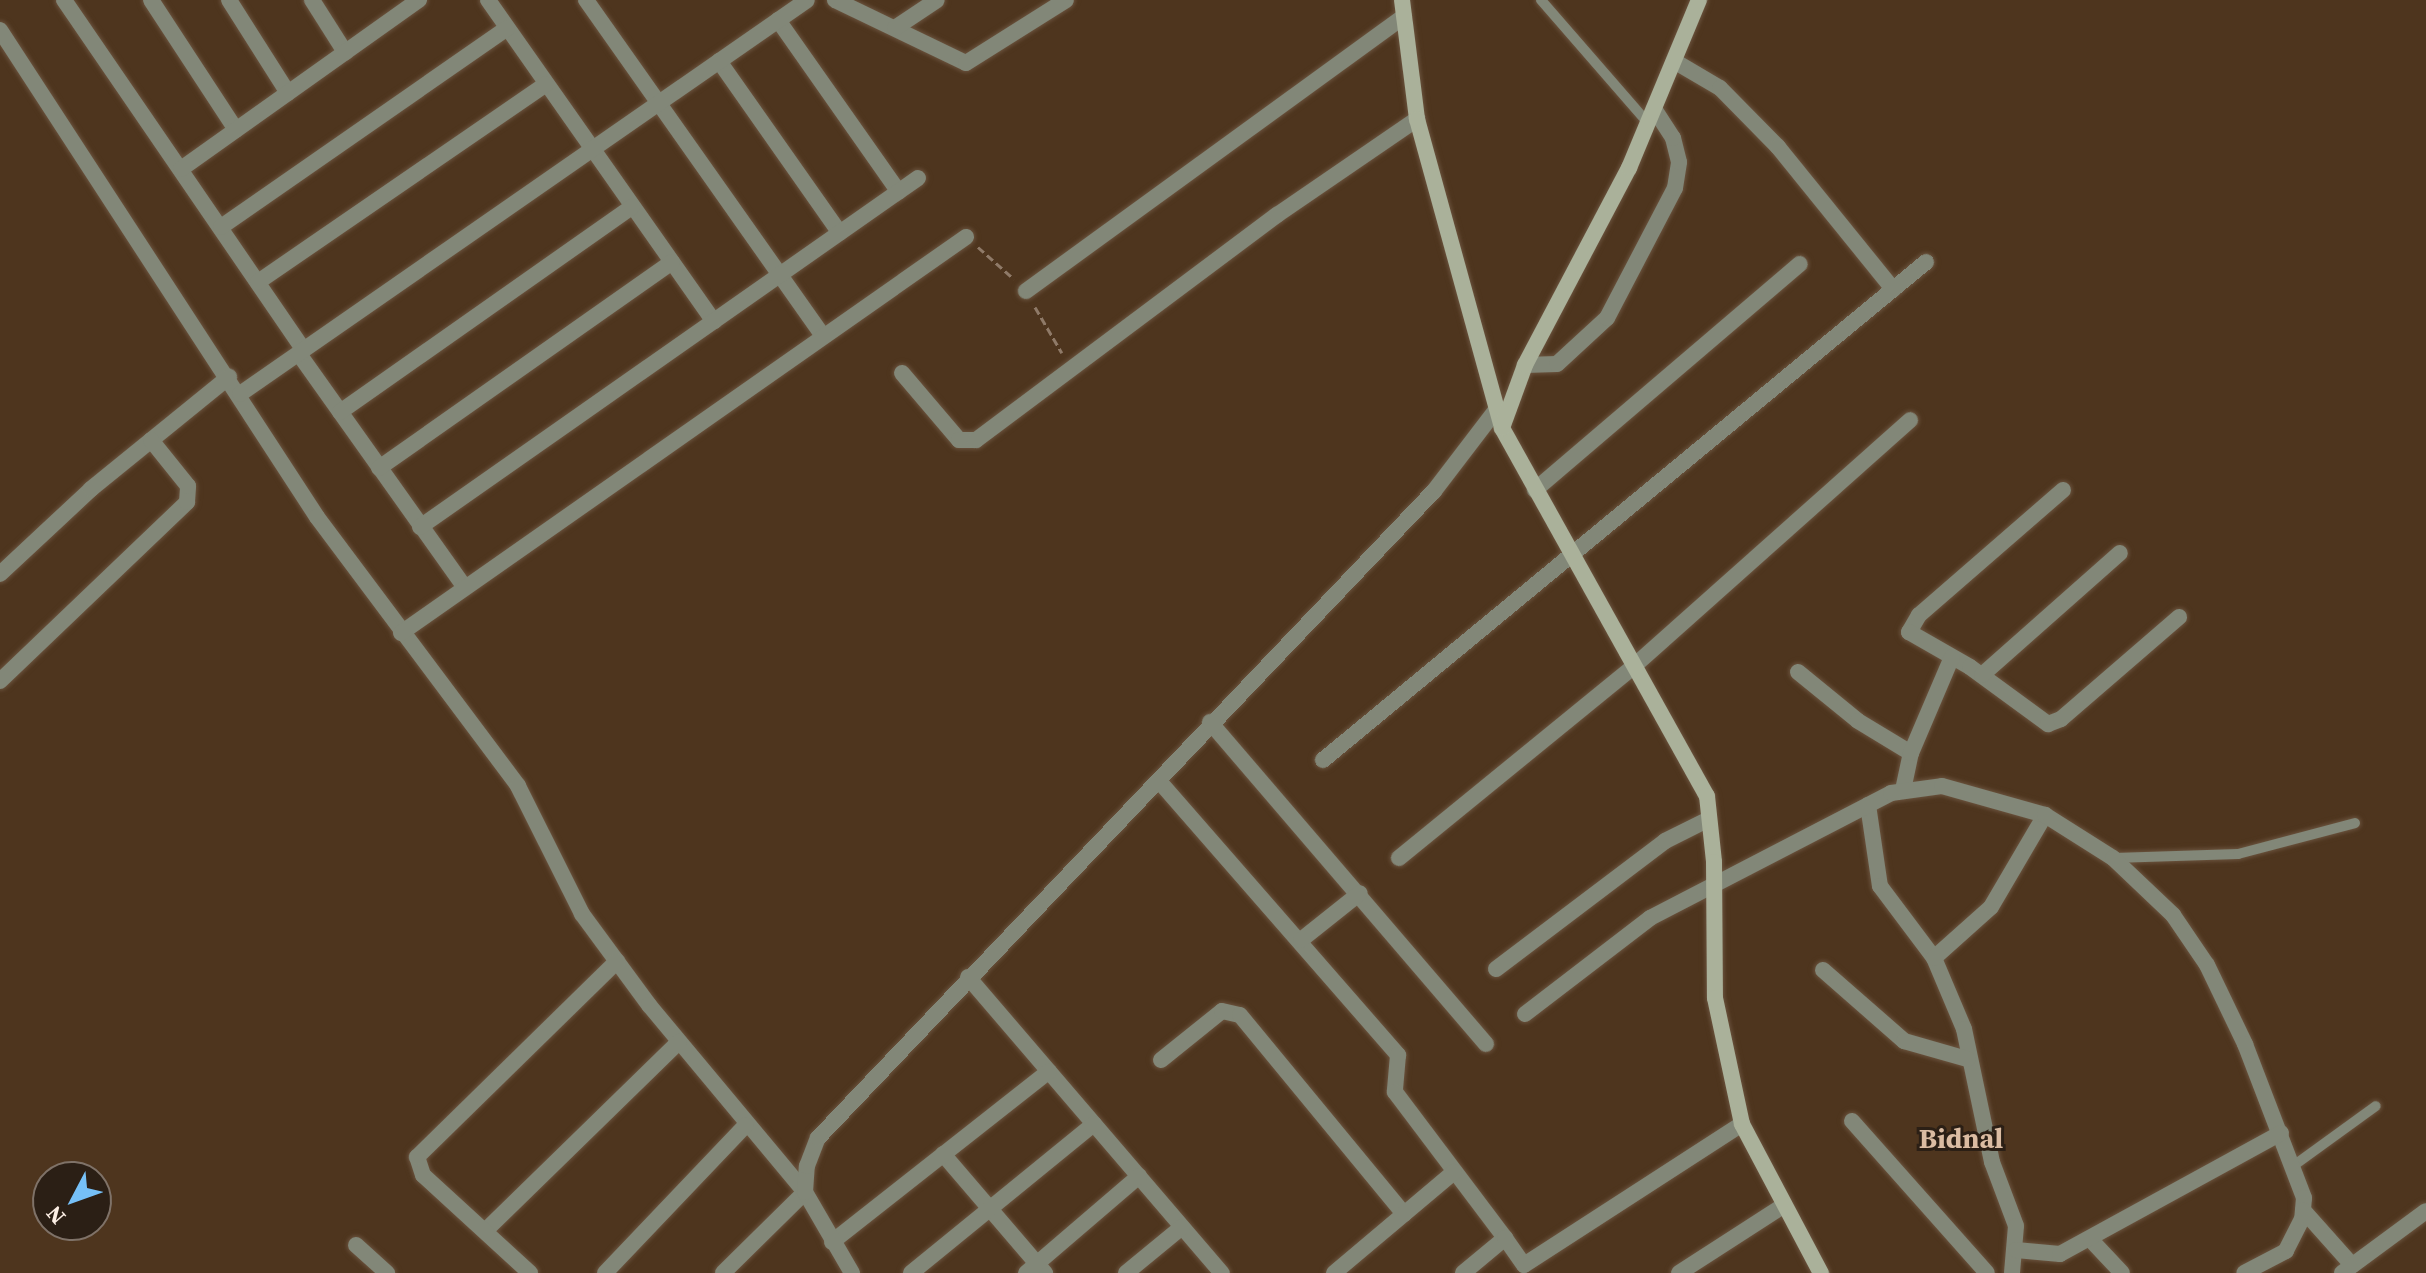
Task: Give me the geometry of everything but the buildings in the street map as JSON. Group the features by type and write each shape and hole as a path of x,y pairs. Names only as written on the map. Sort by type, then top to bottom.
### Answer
{"main road":[{"path":"1502,428 1525,365 1651,116 1699,0"},
{"path":"1403,8 1417,119 1502,428 1707,796 1714,885 1715,998 1742,1124 1821,1273"}],"street":[{"path":"64,0 258,282 340,412 464,586"},
{"path":"151,0 236,130"},
{"path":"229,0 288,93"},
{"path":"312,0 345,52"},
{"path":"181,169 345,52 401,5 419,0"},
{"path":"488,0 714,321"},
{"path":"586,0 823,336"},
{"path":"240,394 807,0"},
{"path":"835,0 966,63 1066,0"},
{"path":"895,28 937,0"},
{"path":"1026,291 1403,8"},
{"path":"778,20 899,192"},
{"path":"221,227 507,28"},
{"path":"0,30 229,377 317,517 518,786 562,883 679,1042 805,1192 852,1273"},
{"path":"719,61 840,233"},
{"path":"1674,61 1720,88 1778,147 1893,289"},
{"path":"258,282 546,84"},
{"path":"1525,365 1557,364 1607,318 1675,188 1676,150 1651,116"},
{"path":"902,373 959,440 976,440 1264,223 1417,119"},
{"path":"420,527 918,178"},
{"path":"340,412 632,207"},
{"path":"401,633 966,237"},
{"path":"379,468 672,262"},
{"path":"1323,760 1572,558 1926,262"},
{"path":"1535,490 1800,264"},
{"path":"0,574 151,440 229,377"},
{"path":"723,1273 805,1192 807,1166 818,1138 968,977 1159,781 1210,722 1434,491 1496,410"},
{"path":"1399,858 1633,667 1910,420"},
{"path":"0,681 187,502 188,486 151,440"},
{"path":"2063,490 1913,621 1913,635 1982,675 2040,720 2054,723 2179,617"},
{"path":"1982,675 2120,553"},
{"path":"1903,790 1911,753 1952,657"},
{"path":"1798,672 1858,721 1911,753"},
{"path":"1210,722 1360,893 1486,1044"},
{"path":"1159,781 1301,940 1398,1055 1395,1092 1528,1269 1742,1124"},
{"path":"1525,1014 1638,926 1868,805 1903,790 1942,786 2045,815 2113,858 2173,915 2207,965 2281,1133 2293,1166 2303,1210 2347,1269 2426,1211"},
{"path":"1868,805 1880,886 1934,958 1954,997 1992,1162 2016,1226 2012,1273"},
{"path":"1934,958 1991,907 2045,815"},
{"path":"1496,969 1665,841 1709,819"},
{"path":"1301,940 1360,893"},
{"path":"530,1273 423,1175 417,1157 617,961"},
{"path":"1823,970 1904,1041 1967,1059"},
{"path":"968,977 1222,1273"},
{"path":"1161,1060 1222,1011 1240,1015 1404,1214"},
{"path":"485,1231 679,1042"},
{"path":"832,1242 1049,1071"},
{"path":"1852,1121 1987,1273"},
{"path":"911,1273 1094,1124"},
{"path":"605,1273 746,1125"},
{"path":"2016,1250 2051,1257 2091,1240 2281,1133"},
{"path":"943,1154 1036,1270 1139,1176"},
{"path":"1334,1273 1454,1172"},
{"path":"1679,1273 1783,1206"},
{"path":"2244,1273 2286,1251 2303,1210"},
{"path":"1126,1273 1182,1227"},
{"path":"1463,1273 1505,1238"},
{"path":"2091,1240 2122,1273"},
{"path":"356,1245 387,1273"}],"lane":[{"path":"1541,0 1651,116"},
{"path":"2113,858 2238,854 2355,823"},
{"path":"2293,1166 2376,1106"}],"district":[{"name":"Bidnal","path":"1961,1138"}]}
